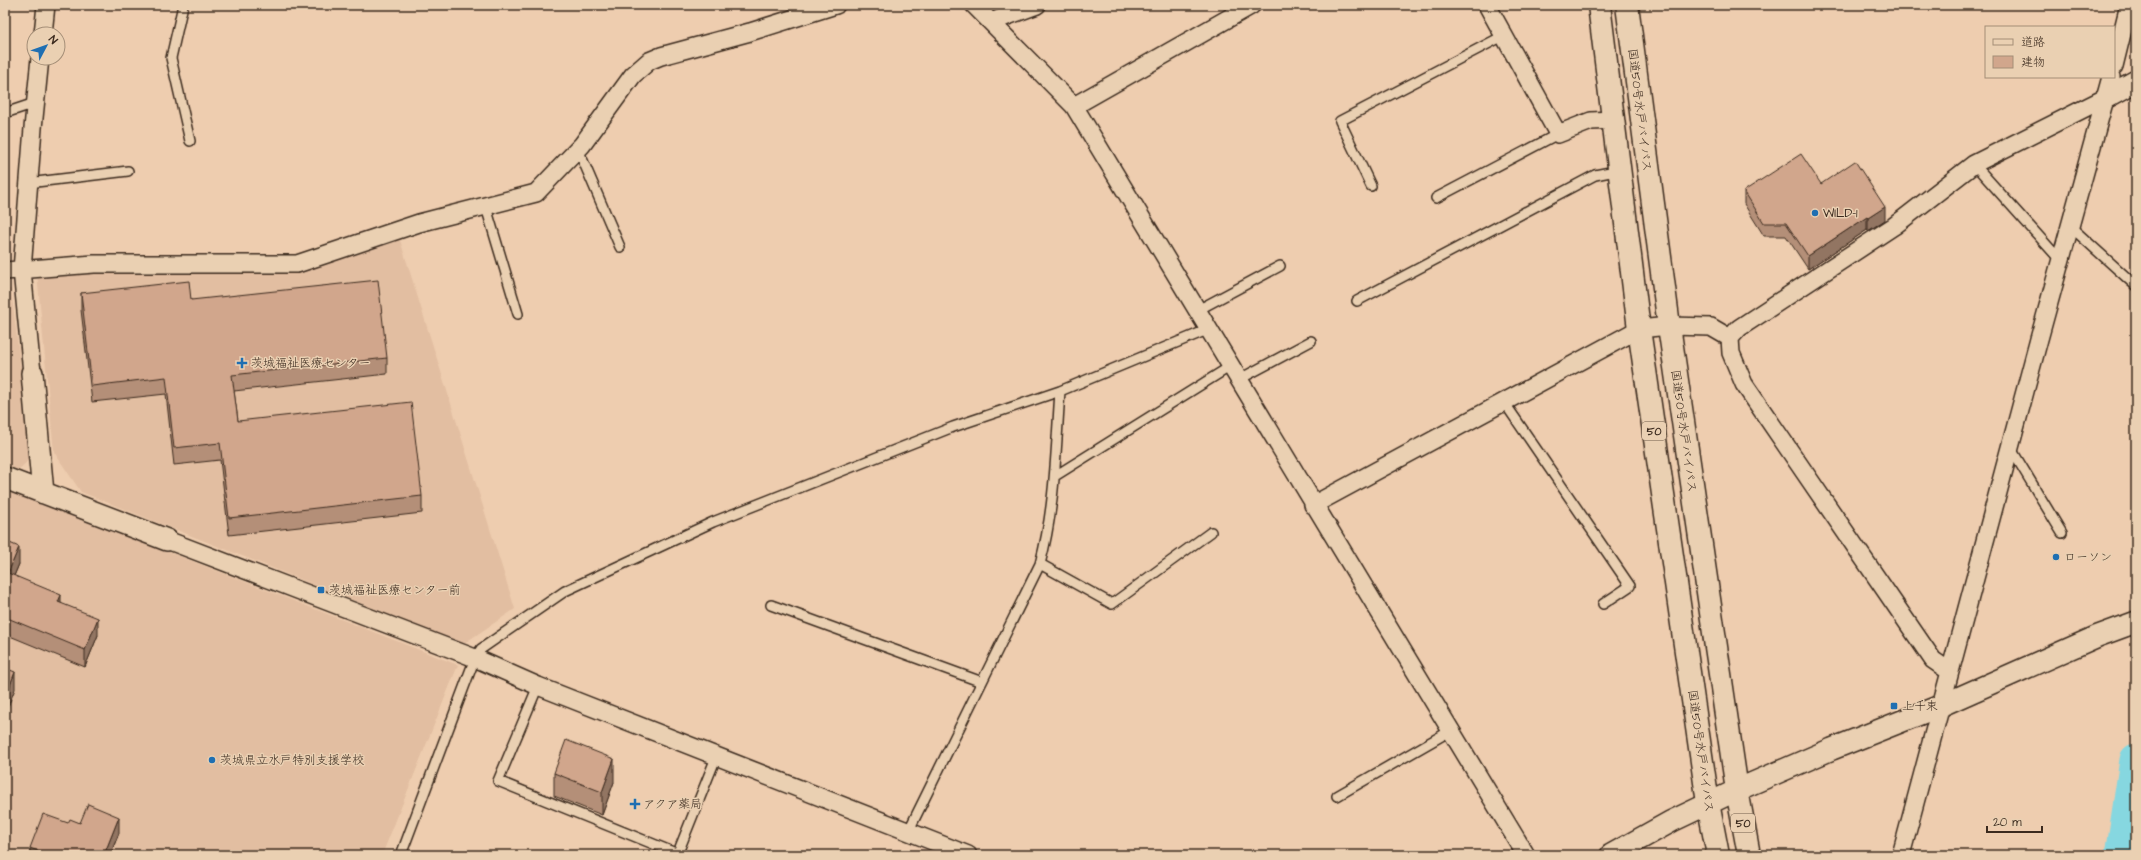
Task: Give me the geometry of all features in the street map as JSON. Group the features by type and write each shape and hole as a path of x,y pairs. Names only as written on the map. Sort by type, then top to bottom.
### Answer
{"highway":[{"name":"国道50号水戸バイパス","path":"1599,5 1639,329 1708,803 1718,855"},
{"name":"国道50号水戸バイパス","path":"1628,6 1669,326 1737,790 1749,855"}],"street":[{"path":"44,26 46,5"},
{"path":"5,271 94,264 297,264 419,223 536,193 578,149 633,75 649,61 661,56 750,32 836,5"},
{"path":"974,5 1074,106 1196,312 1526,855"},
{"path":"991,22 1037,5"},
{"path":"1074,106 1252,5"},
{"path":"1487,5 1558,134 1591,121 1614,120"},
{"path":"2115,62 2129,5"},
{"path":"39,66 28,183 22,270 43,493"},
{"path":"1901,855 1949,671 2112,78"},
{"path":"1949,671 1933,660 1744,384 1731,353 1730,338 1739,328 1894,226 1974,164 2136,81"},
{"path":"1313,505 1639,329 1669,326 1711,327 1730,338"},
{"path":"5,478 475,658 538,686 909,830 959,853"},
{"path":"1611,855 1708,803 1737,790 1832,749 1940,706 2098,636 2136,622"}],"lane":[{"path":"183,5 171,58 190,141"},
{"path":"1371,186 1340,121 1503,36"},
{"path":"5,114 35,103"},
{"path":"1436,198 1558,134"},
{"path":"578,149 620,247"},
{"path":"1974,164 2061,262"},
{"path":"1357,301 1595,175 1620,170"},
{"path":"28,183 128,171"},
{"path":"486,207 518,314"},
{"path":"2071,227 2136,286"},
{"path":"1196,312 1280,266"},
{"path":"401,855 475,658 481,649 552,599 608,570 713,522 953,427 1060,391 1207,330"},
{"path":"1055,476 1234,373 1311,341"},
{"path":"909,830 1040,564 1047,537 1055,476 1060,391"},
{"path":"1504,402 1630,586 1603,604"},
{"path":"2010,447 2062,532"},
{"path":"1040,564 1112,604 1211,532"},
{"path":"770,605 982,682"},
{"path":"538,686 498,781 678,855 717,755"},
{"path":"1337,796 1450,731"}],"shaded area":[{"name":"茨城福祉医療センター","path":"399,237 515,609 463,644 81,492 54,452 37,274 122,271 302,271"},
{"path":"5,289 11,289 32,457 13,475 5,471"},
{"name":"茨城県立水戸特別支援学校","path":"5,488 458,665 382,855 5,855"}],"building":[{"name":"WILD-1","path":"1801,154 1821,184 1855,161 1885,207 1868,218 1867,217 1808,256 1786,223 1764,223 1744,191"},
{"path":"378,280 387,358 232,375 238,421 411,402 422,496 229,518 220,443 174,448 166,377 92,386 81,293 189,281 191,300"},
{"path":"5,541 19,547 8,573 61,595 58,602 98,618 85,650 5,617"},
{"path":"5,668 15,672 5,698"},
{"path":"566,740 614,759 602,792 554,773"},
{"path":"88,804 119,817 104,855 48,855 30,848 43,814 68,823 70,819 80,823"}],"waterway":[{"path":"2122,855 2136,760"}],"place":[{"name":"WILD-1","path":"1815,213"},
{"name":"茨城福祉医療センター","path":"242,363"},
{"name":"ローソン","path":"2056,557"},
{"name":"茨城福祉医療センター前","path":"321,590"},
{"name":"上千束","path":"1894,706"},
{"name":"茨城県立水戸特別支援学校","path":"212,760"},
{"name":"アクア薬局","path":"635,804"}]}
